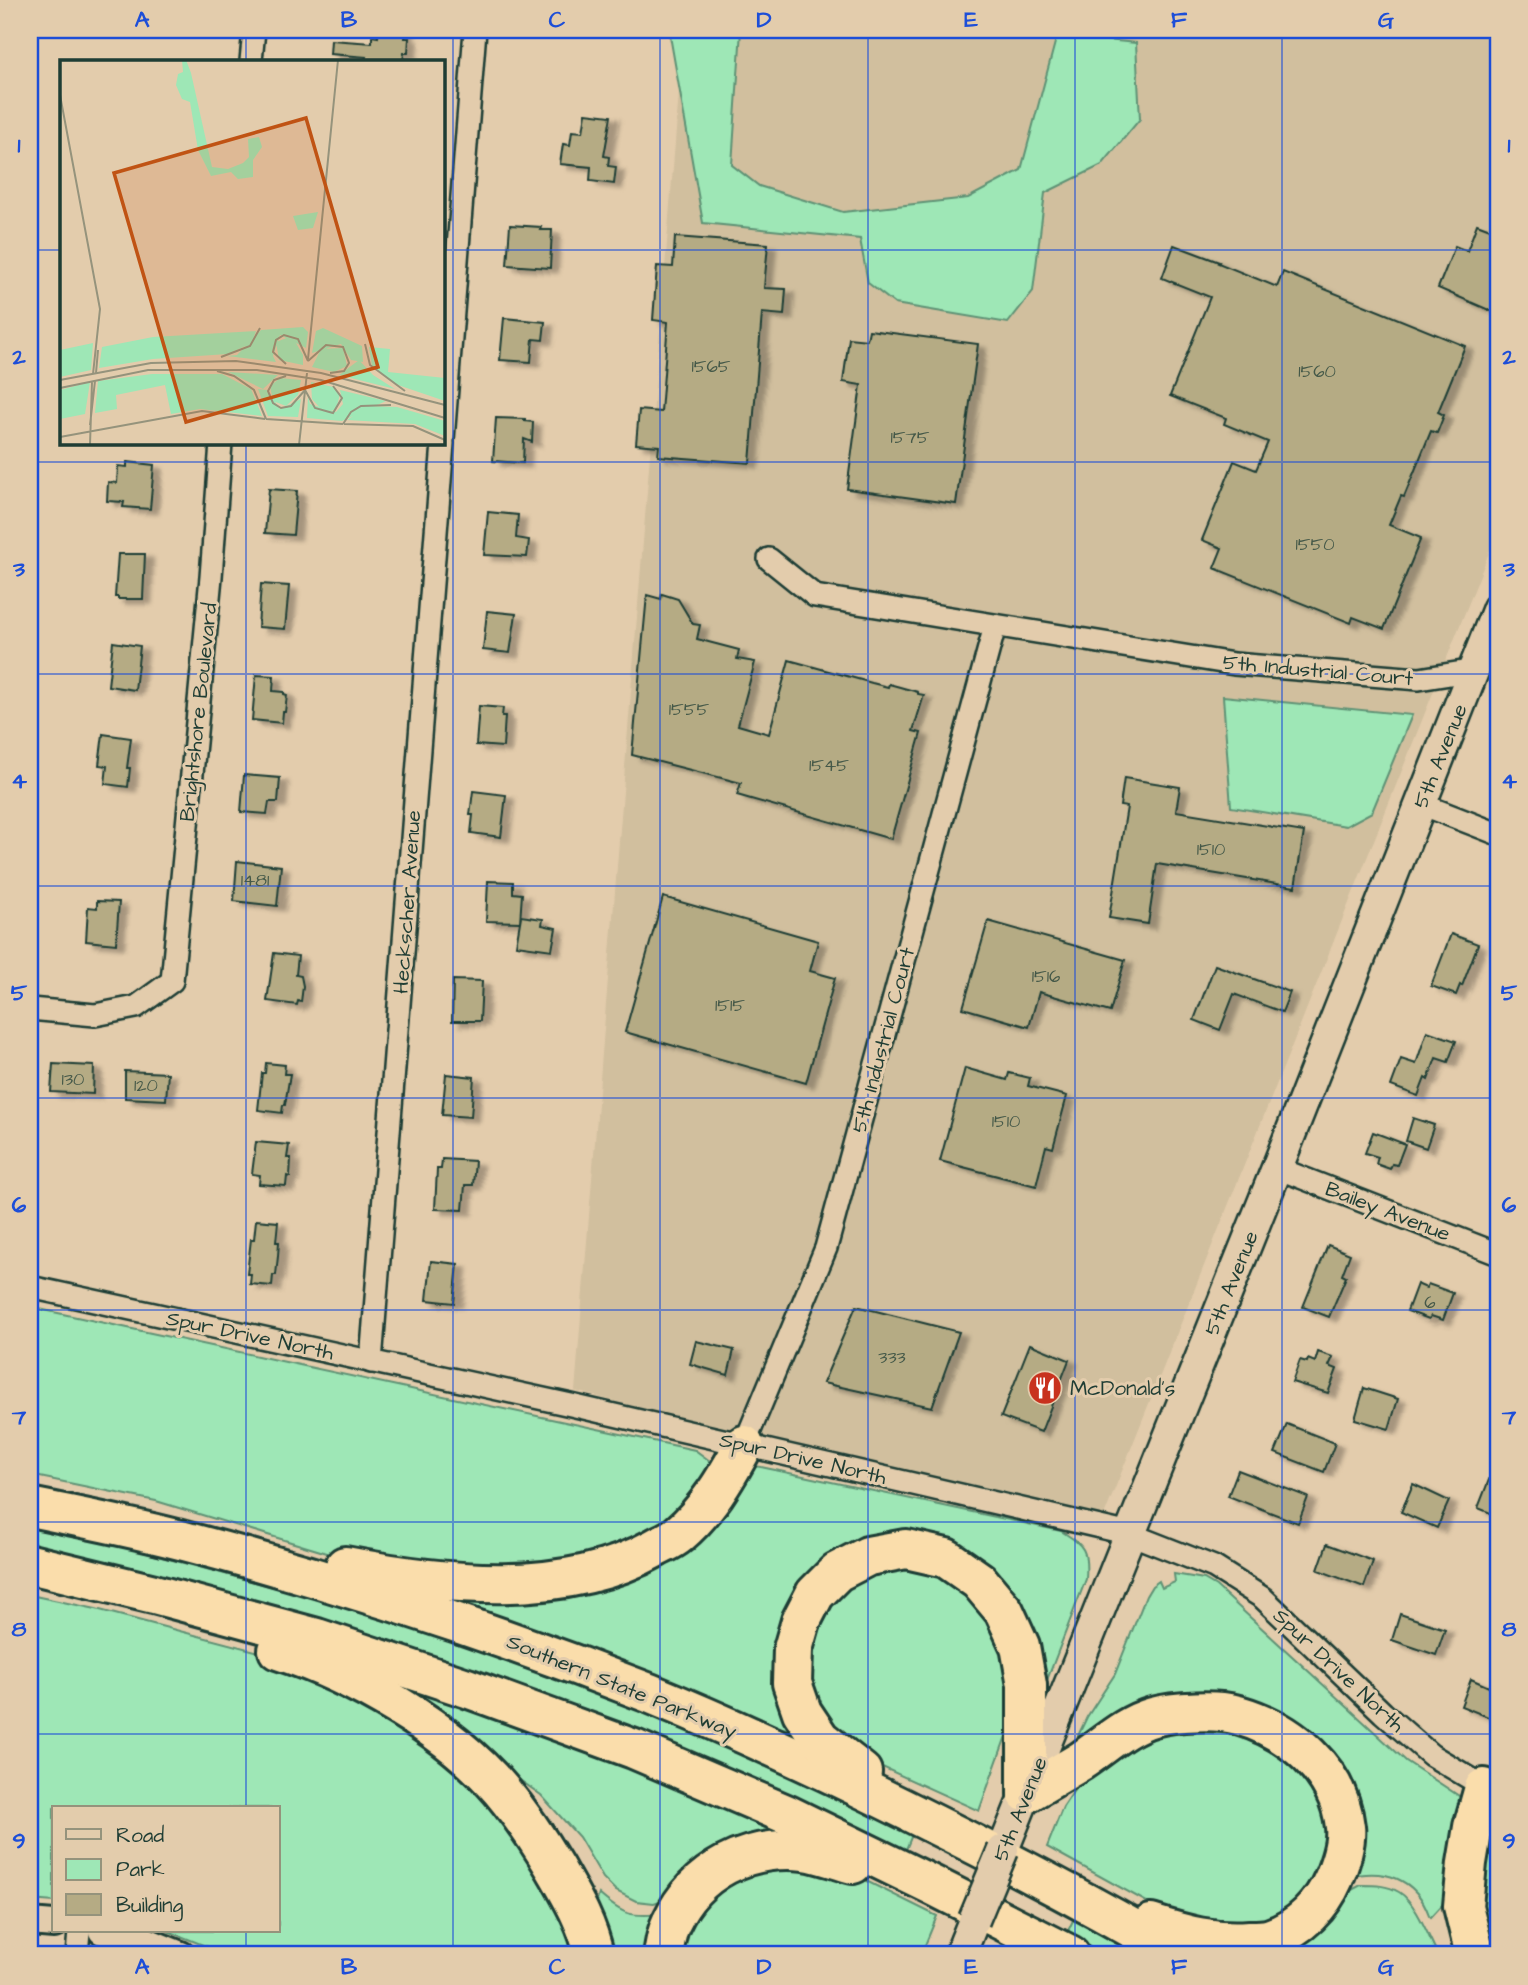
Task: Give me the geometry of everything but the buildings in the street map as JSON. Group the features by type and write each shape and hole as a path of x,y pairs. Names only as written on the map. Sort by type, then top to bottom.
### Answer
{"highway":[{"path":"30,1507 380,1573 455,1581 528,1582 583,1576 634,1560 676,1536 704,1509 727,1478 744,1445"},
{"name":"Southern State Parkway","path":"30,1507 186,1541 356,1590 502,1639 650,1694 789,1754 923,1818 1097,1908 1180,1955"},
{"path":"923,1818 820,1739 802,1712 792,1683 793,1649 801,1621 815,1594 837,1572 868,1556 906,1549 946,1558 979,1581 1004,1611 1020,1646 1027,1685 1027,1793"},
{"path":"30,1566 155,1594 317,1638 467,1688 647,1754 788,1815 1070,1955"},
{"path":"30,1566 288,1653 401,1707 455,1745 500,1789 538,1840 570,1893 591,1937 594,1955"},
{"path":"1027,1793 1083,1759 1117,1734 1153,1717 1195,1712 1236,1715 1278,1731 1314,1759 1336,1792 1346,1828 1340,1862 1326,1895 1300,1923 1269,1939 1233,1942 1196,1938 1097,1908"},
{"path":"1475,1955 1463,1906 1471,1839 1491,1791"},
{"path":"663,1955 669,1926 687,1896 708,1875 740,1858 768,1851 807,1851 934,1886"}],"main road":[{"name":"5th Avenue","path":"960,1955 1277,1168 1498,608"}],"street":[{"path":"251,60 254,30"},
{"name":"Heckscher Avenue","path":"444,428 475,30"},
{"name":"Brightshore Boulevard","path":"30,1009 95,1015 136,1007 172,981 221,444"},
{"name":"Heckscher Avenue","path":"371,1362 443,444"},
{"name":"5th Industrial Court","path":"769,559 816,596 1234,664 1419,679 1475,670"},
{"name":"5th Industrial Court","path":"744,1445 827,1248 995,626"},
{"path":"1421,804 1498,834"},
{"name":"Bailey Avenue","path":"1277,1168 1498,1254"},
{"name":"Spur Drive North","path":"30,1287 744,1445 1130,1534 1214,1567 1263,1598 1431,1755 1491,1791"},
{"path":"30,1922 52,1924"},
{"path":"77,1955 79,1932"},
{"path":"107,1932 139,1938 181,1955"}],"shaded area":[{"path":"684,30 1498,30 1498,530 1100,1526 575,1391"}],"green space":[{"path":"669,30 741,30 732,165 759,186 843,212 968,198 1021,170 1057,35 1136,43 1140,119 1102,165 1045,193 1033,291 1008,323 895,304 868,283 860,239 703,223"},
{"path":"1223,696 1412,715 1372,812 1346,826 1231,807"},
{"path":"30,1307 695,1450 710,1461 715,1479 652,1542 575,1565 452,1570 327,1553 156,1501 30,1475"},
{"path":"747,1465 1061,1531 1075,1541 1085,1555 1086,1579 1042,1693 971,1560 832,1564 791,1730 760,1723 434,1598 611,1578"},
{"path":"30,1524 326,1601 509,1660 745,1752 914,1830 905,1852 735,1775 502,1680 322,1623 30,1546"},
{"path":"900,1558 961,1574 998,1619 1012,1690 1006,1736 979,1811 847,1751 801,1684 815,1604"},
{"path":"1174,1574 1204,1579 1216,1586 1406,1761 1459,1796 1467,1806 1444,1903 1431,1917 1416,1892 1397,1879 1374,1874 1348,1877 1356,1841 1264,1713 1077,1746 1076,1740 1087,1717 1115,1674 1146,1596 1159,1581 1162,1588 1175,1582"},
{"path":"30,1595 96,1609 271,1655 371,1703 497,1804 549,1877 580,1955 228,1955 170,1932 280,1932 280,1806 52,1806 52,1902 30,1900"},
{"path":"426,1693 677,1785 780,1830 671,1897 654,1903 636,1901 616,1891 603,1878 579,1837 541,1795 416,1707"},
{"path":"1191,1718 1277,1741 1331,1804 1327,1878 1281,1926 1192,1927 1047,1847 1063,1807 1097,1765 1113,1753"},
{"path":"1498,1823 1498,1955 1487,1955 1478,1930 1487,1828"},
{"path":"744,1862 830,1863 937,1916 921,1955 673,1955 697,1896"},
{"path":"1361,1885 1385,1887 1405,1897 1416,1912 1438,1955 1229,1955"},
{"path":"599,1894 615,1907 628,1913 664,1914 654,1955 607,1955 595,1908"},
{"path":"1076,1914 1149,1955 1105,1955 1067,1933"}],"place":[{"name":"McDonald's","path":"1045,1388"}]}
